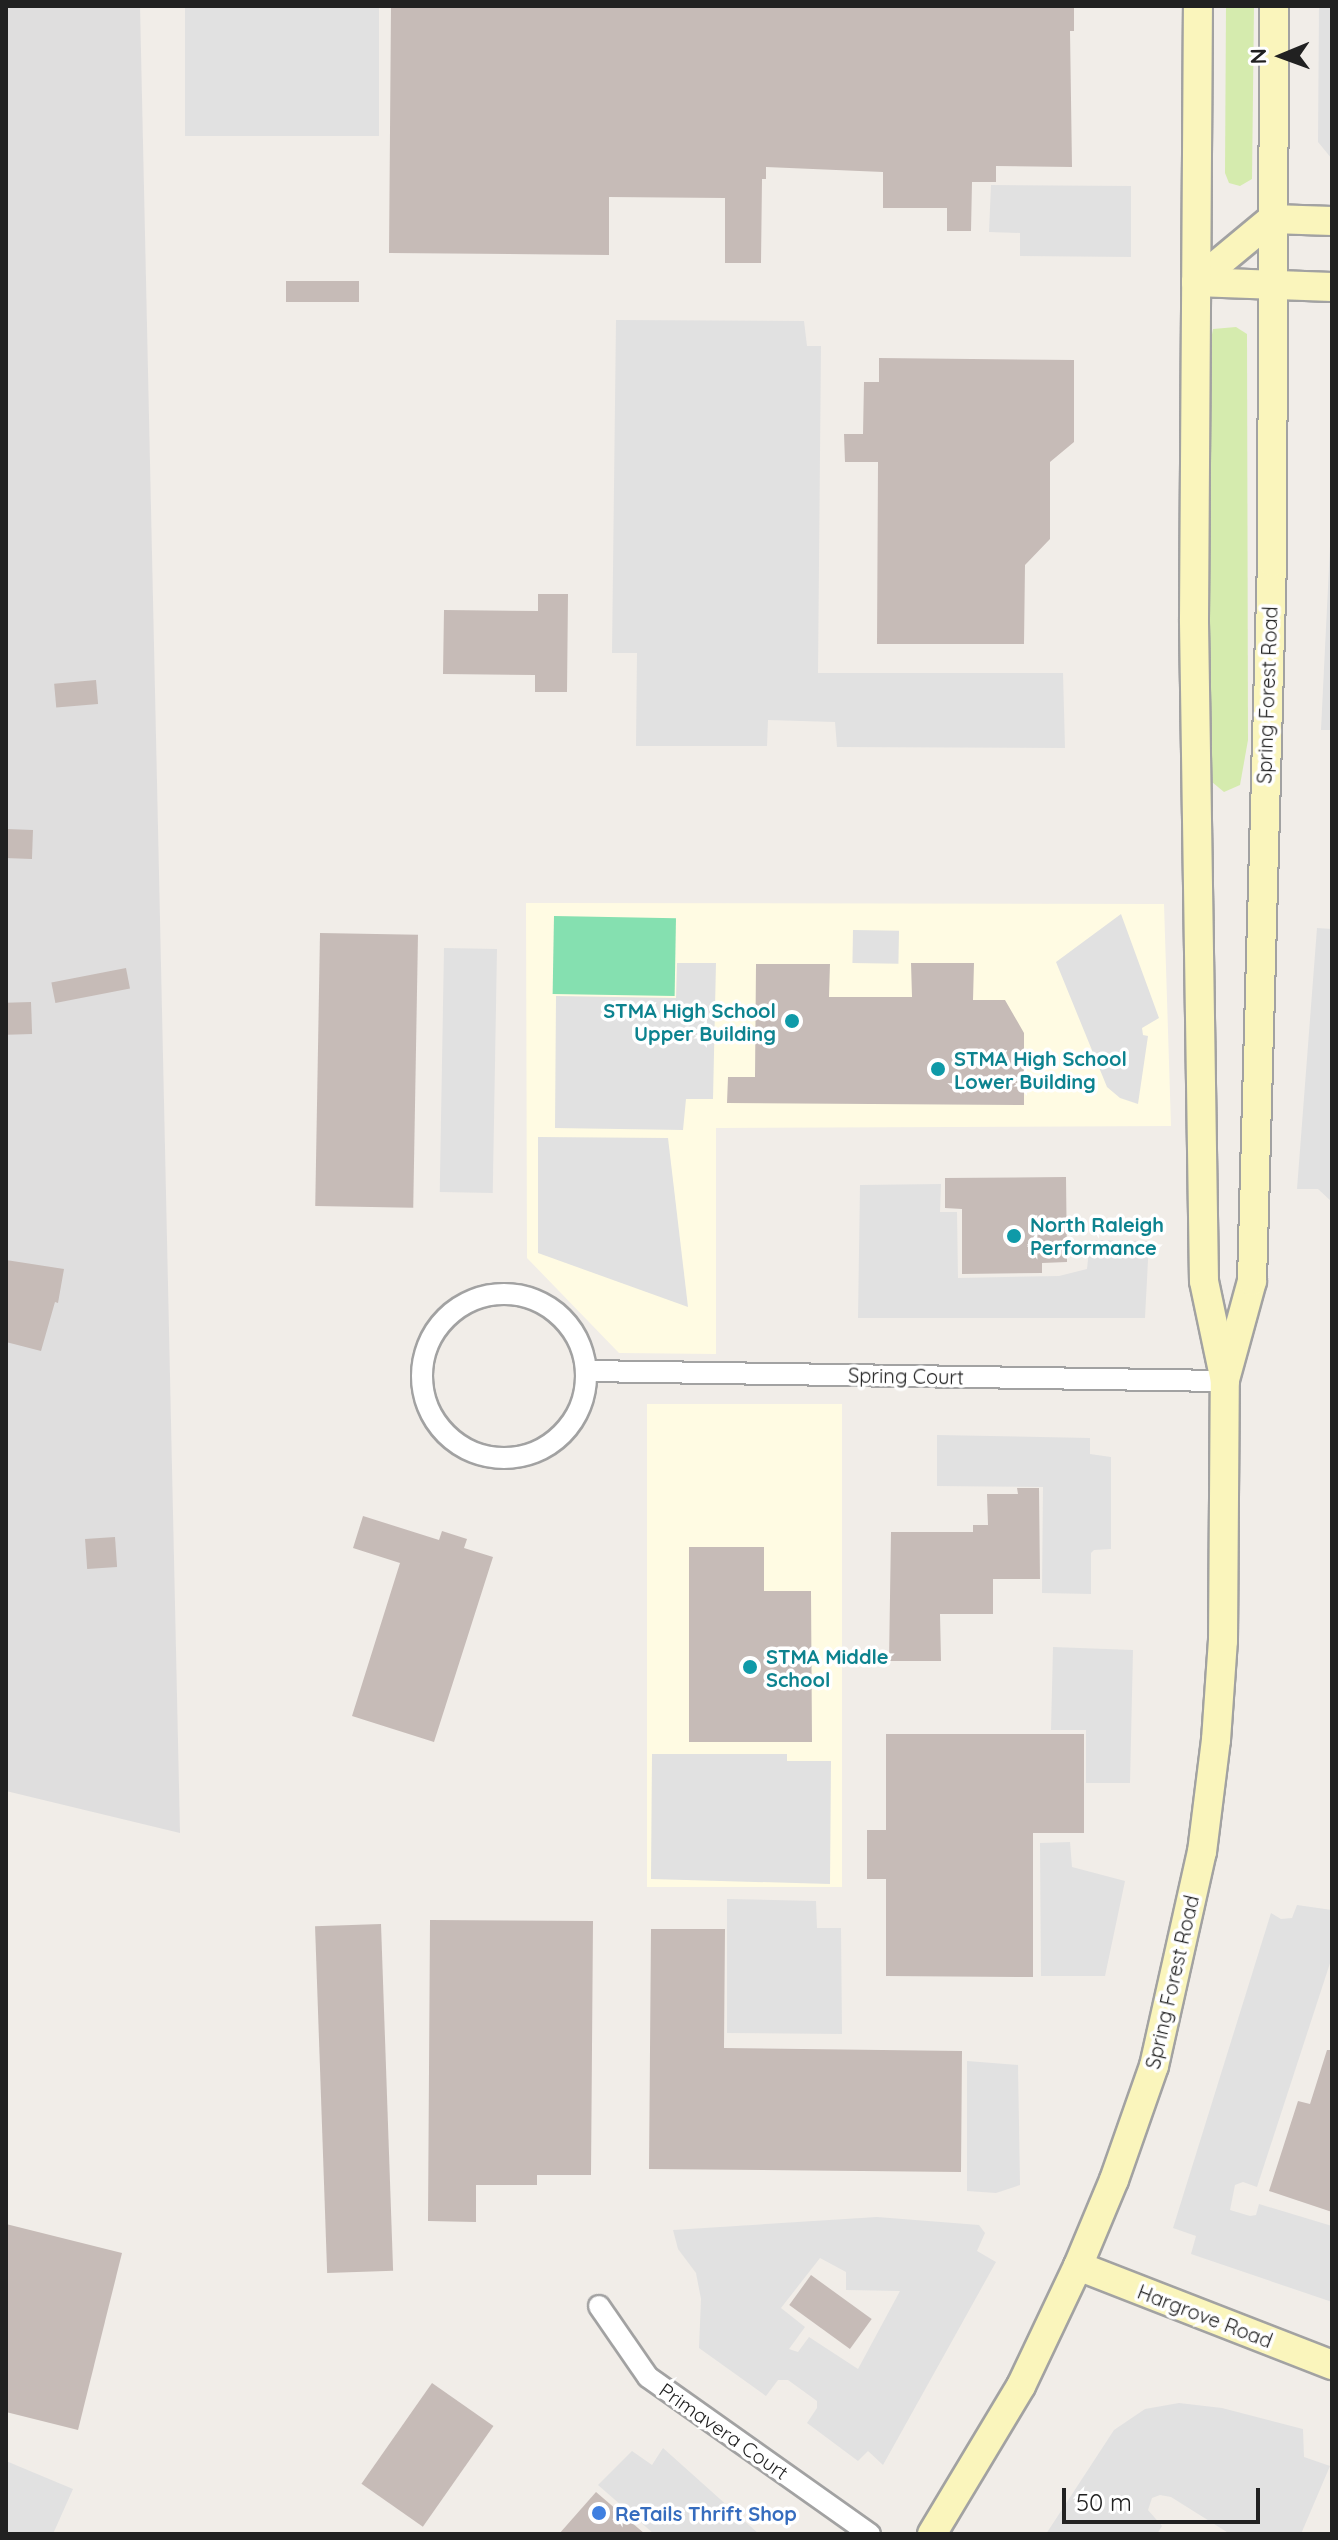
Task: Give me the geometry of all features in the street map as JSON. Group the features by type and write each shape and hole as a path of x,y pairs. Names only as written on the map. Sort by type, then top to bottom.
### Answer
{"main road":[{"name":"Spring Forest Road","path":"932,2534 1021,2386 1078,2266 1154,2066 1202,1852 1216,1740 1223,1641 1225,1381 1204,1281 1194,619 1198,6"},
{"name":"Spring Forest Road","path":"1225,1381 1252,1281 1272,562 1274,6"},
{"path":"1196,282 1272,219 1332,221"},
{"path":"1196,282 1332,287"},
{"name":"Hargrove Road","path":"1078,2266 1332,2365"}],"street":[{"path":"491,1294 519,1295 544,1304 555,1312 580,1344 586,1371 578,1410 554,1442 530,1454 504,1459 478,1454 454,1442 436,1422 425,1397 422,1370 429,1343 443,1320 465,1303 491,1294"},
{"name":"Spring Court","path":"586,1371 1225,1381"},
{"name":"Primavera Court","path":"599,2306 648,2377 870,2534"}],"shaded area":[{"path":"6,6 140,6 180,1833 6,1791"},
{"path":"185,6 379,6 379,136 185,136"},
{"path":"1319,6 1332,6 1332,159 1318,142"},
{"path":"991,185 1131,186 1131,257 1020,256 1020,233 989,232"},
{"path":"616,320 804,321 807,346 821,346 818,673 1063,673 1065,748 837,747 835,722 768,720 767,746 636,746 637,653 612,653"},
{"path":"1332,506 1332,730 1321,730"},
{"path":"526,903 1164,904 1171,1126 716,1128 716,1354 619,1353 527,1258"},
{"path":"1121,914 1159,1018 1142,1028 1143,1035 1148,1036 1138,1104 1120,1098 1107,1087 1056,962"},
{"path":"1317,928 1332,929 1332,1202 1318,1189 1297,1189"},
{"path":"853,930 899,931 898,964 852,963"},
{"path":"444,948 497,949 493,1193 440,1192"},
{"path":"677,963 716,963 713,1099 686,1099 683,1130 555,1128 556,996 676,998"},
{"path":"538,1137 668,1138 688,1307 538,1253"},
{"path":"941,1184 940,1212 957,1212 958,1278 1059,1276 1087,1269 1090,1240 1149,1241 1145,1318 858,1318 860,1185"},
{"path":"647,1404 842,1404 842,1887 647,1887"},
{"path":"937,1435 1090,1438 1090,1454 1111,1457 1111,1549 1091,1553 1091,1594 1042,1593 1043,1487 937,1486"},
{"path":"1053,1647 1133,1650 1130,1783 1086,1783 1086,1730 1051,1730"},
{"path":"652,1754 787,1754 787,1761 831,1761 830,1884 651,1879"},
{"path":"1070,1842 1072,1867 1125,1881 1105,1976 1041,1976 1040,1843"},
{"path":"727,1899 816,1901 817,1928 841,1928 842,2034 727,2033"},
{"path":"1297,1905 1332,1910 1332,1957 1257,2187 1243,2182 1235,2185 1230,2210 1256,2215 1259,2204 1332,2226 1332,2302 1191,2254 1196,2236 1173,2228 1271,1913 1281,1919 1292,1918"},
{"path":"967,2061 1018,2065 1020,2185 996,2193 967,2191"},
{"path":"877,2217 979,2225 985,2233 977,2251 996,2262 883,2465 868,2451 858,2461 807,2423 817,2408 817,2401 788,2380 778,2380 766,2396 699,2348 701,2299 696,2273 678,2249 673,2230","holes":["820,2258 846,2272 846,2290 900,2291 858,2369 809,2337 798,2352 789,2349 805,2327 781,2308"]},
{"path":"1179,2403 1222,2408 1303,2429 1304,2457 1330,2466 1301,2534 1230,2534 1171,2497 1160,2495 1152,2498 1148,2510 1162,2526 1157,2534 1046,2534 1114,2430 1145,2409"},
{"path":"663,2448 759,2534 654,2534 598,2485 632,2451 652,2465"},
{"path":"6,2461 73,2489 53,2534 6,2534"}],"green space":[{"path":"1226,6 1254,6 1252,179 1240,186 1229,183 1225,173"},
{"path":"1236,327 1247,334 1248,740 1240,785 1224,792 1212,782 1209,717 1207,360 1213,329"},
{"path":"554,916 676,918 675,996 553,994"}],"building":[{"path":"391,6 1074,6 1074,31 1070,31 1072,167 996,166 996,182 972,182 971,231 947,231 947,208 883,208 883,172 766,167 766,179 762,179 761,263 725,263 725,198 609,197 609,255 389,253"},
{"path":"286,281 359,281 359,302 286,302"},
{"path":"879,358 1074,360 1074,442 1050,462 1050,539 1025,565 1024,644 877,644 878,462 845,462 844,434 863,434 864,382 879,382"},
{"path":"538,594 568,594 567,692 535,692 535,675 443,674 444,610 538,611"},
{"path":"96,680 98,704 56,708 54,684"},
{"path":"6,829 33,830 32,859 6,858"},
{"path":"320,933 418,935 413,1208 315,1206"},
{"path":"911,963 974,963 973,1000 1005,1000 1024,1033 1024,1105 727,1103 728,1077 755,1077 756,964 830,964 829,997 912,997"},
{"path":"126,968 130,989 55,1003 51,983"},
{"path":"31,1002 32,1034 7,1035 6,1003"},
{"name":"North Raleigh Performance","path":"1066,1177 1067,1262 1042,1263 1042,1273 962,1274 962,1209 945,1208 945,1178"},
{"path":"6,1260 64,1269 58,1303 55,1302 41,1351 6,1342"},
{"path":"1017,1488 1039,1488 1040,1579 993,1579 993,1614 940,1614 941,1661 889,1661 891,1532 973,1532 973,1525 988,1525 987,1494 1018,1494"},
{"path":"363,1516 439,1540 442,1531 467,1539 464,1548 493,1557 434,1742 352,1716 400,1563 353,1548"},
{"path":"115,1537 117,1567 87,1569 85,1539"},
{"name":"STMA Middle School","path":"689,1547 764,1547 764,1591 811,1591 812,1742 689,1742"},
{"path":"886,1734 1084,1734 1084,1833 1033,1833 1033,1977 886,1976 886,1879 867,1879 867,1830 886,1830"},
{"path":"430,1920 593,1921 591,2175 537,2175 537,2185 476,2185 476,2222 428,2221"},
{"path":"381,1924 393,2271 327,2273 315,1926"},
{"path":"651,1929 725,1929 724,2048 962,2051 961,2172 649,2169"},
{"path":"1327,2050 1332,2050 1332,2212 1269,2191 1298,2101 1310,2104"},
{"path":"6,2224 122,2253 78,2430 6,2412"},
{"path":"811,2275 872,2319 850,2349 789,2305"},
{"path":"432,2383 493,2426 423,2527 361,2484"},
{"name":"ReTails Thrift Shop","path":"596,2492 645,2534 559,2534"}],"place":[{"name":"STMA High School Upper Building","path":"792,1021"},
{"name":"STMA High School Lower Building","path":"938,1069"},
{"name":"North Raleigh Performance","path":"1014,1236"},
{"name":"STMA Middle School","path":"750,1667"},
{"name":"ReTails Thrift Shop","path":"599,2513"}]}
